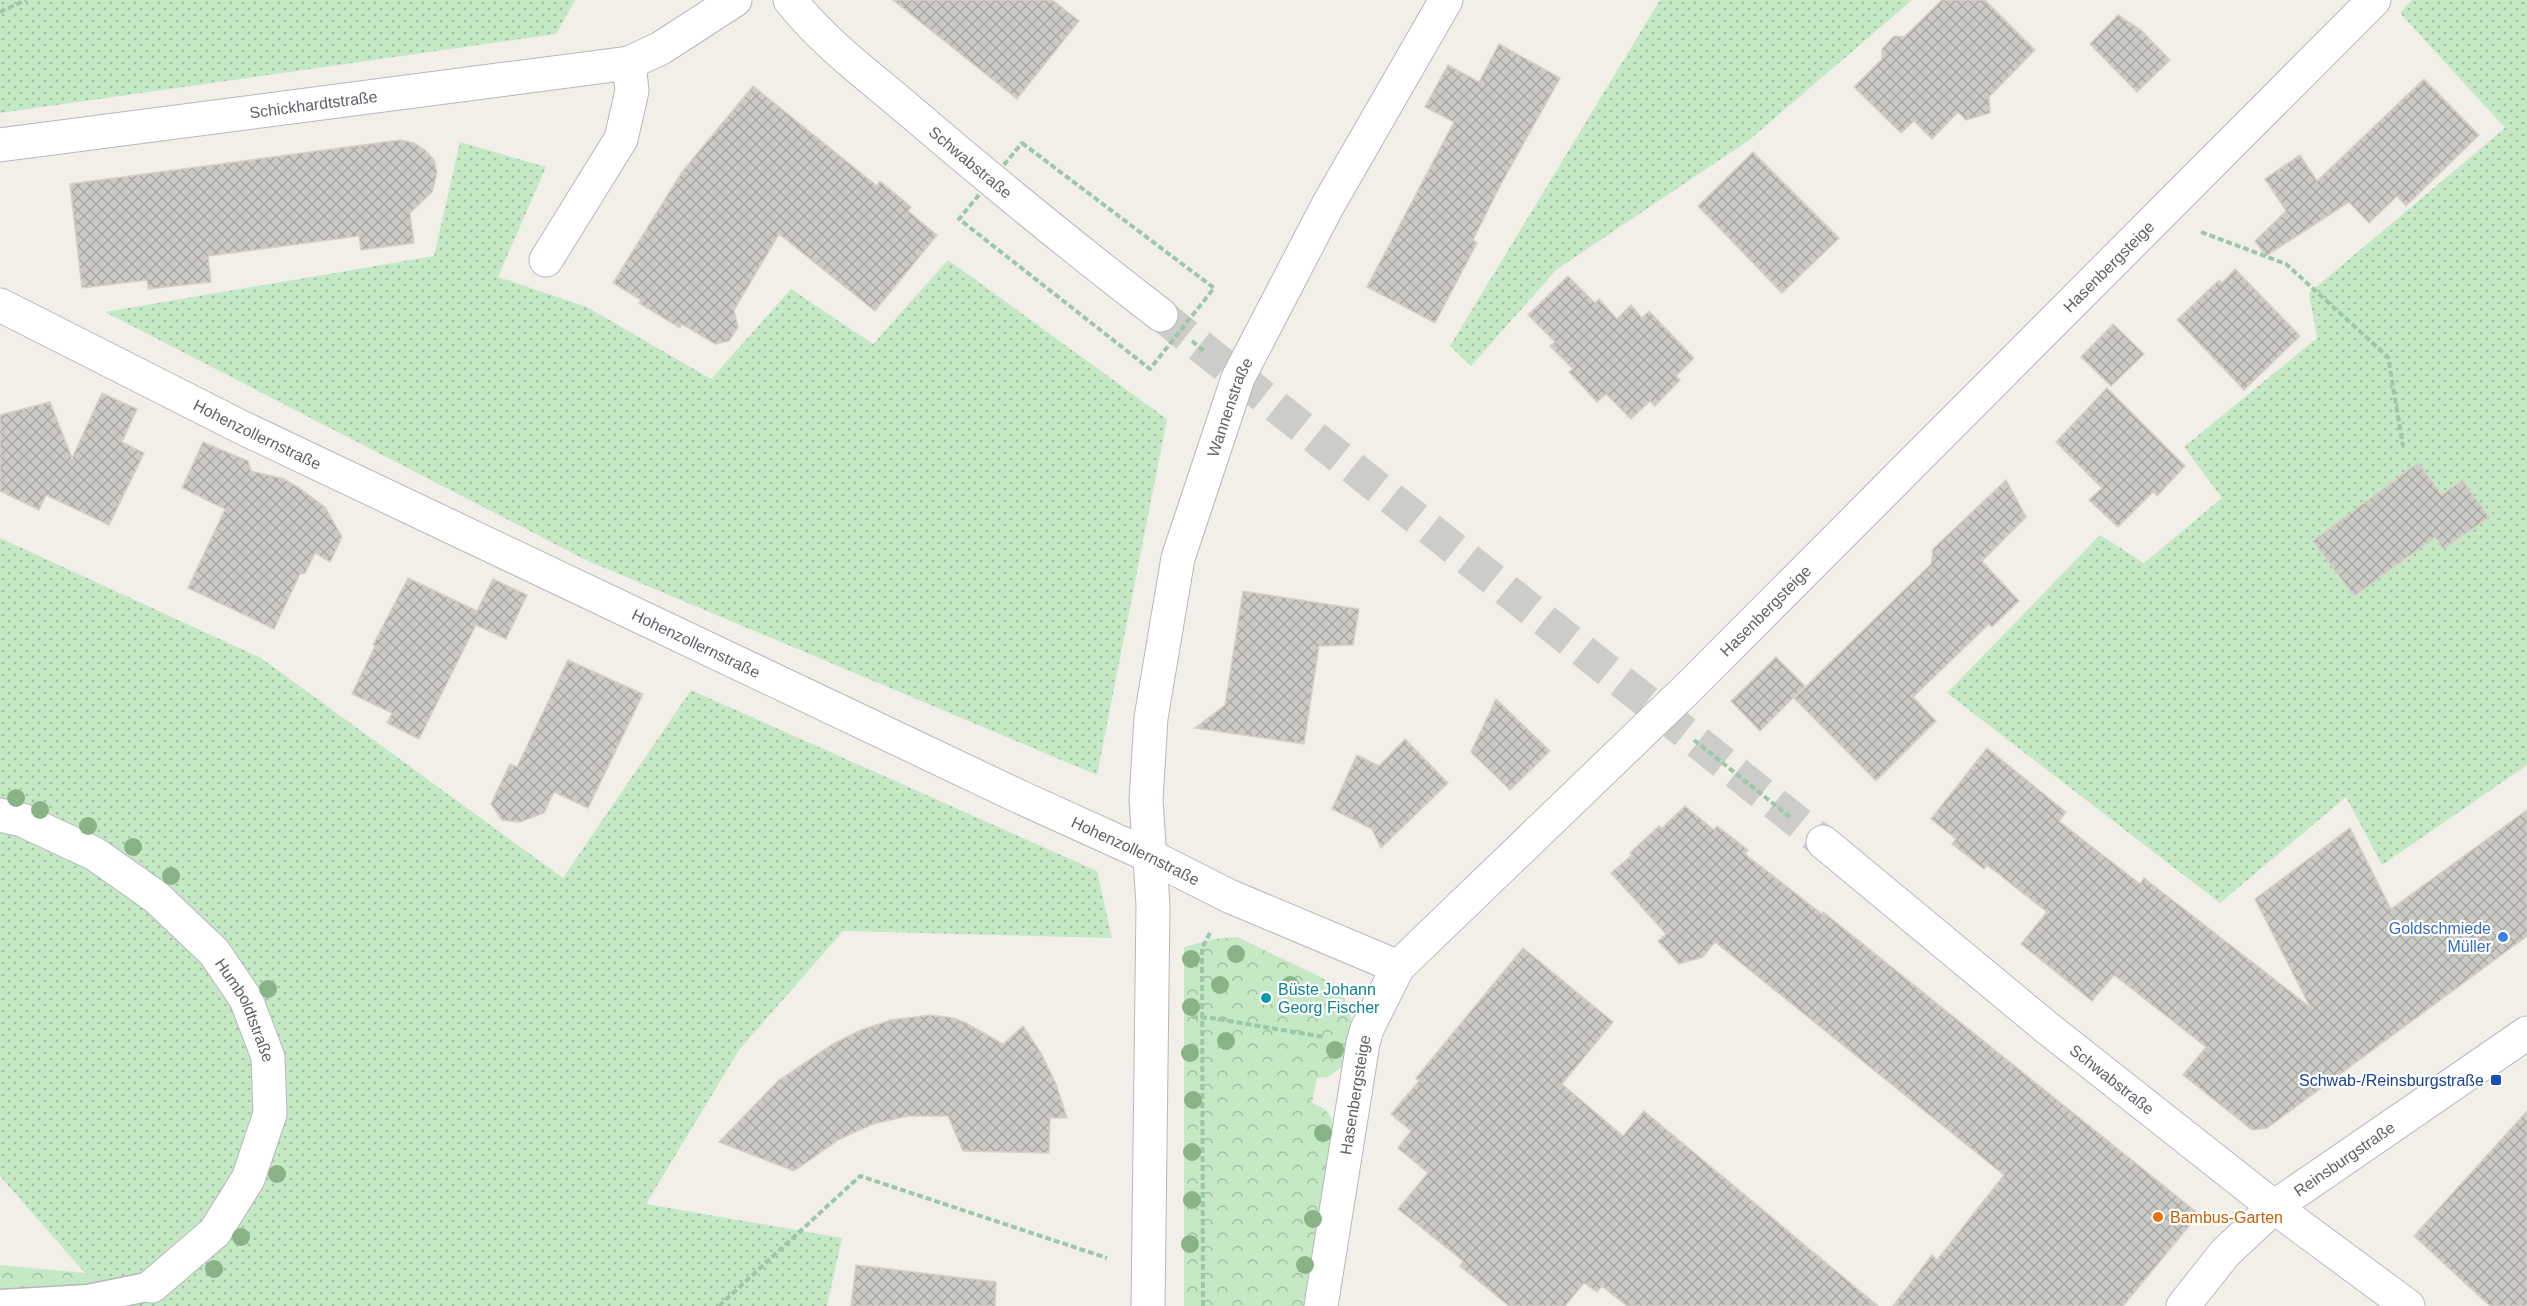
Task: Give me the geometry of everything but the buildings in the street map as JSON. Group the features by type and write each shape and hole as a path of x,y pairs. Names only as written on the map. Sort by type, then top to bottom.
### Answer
{"street":[{"name":"Schickhardtstraße","path":"0,145 629,63 661,48 735,0"},
{"name":"Schwabstraße","path":"790,0 807,21 837,49 981,172 1170,323"},
{"name":"Wannenstraße","path":"1150,856 1146,800 1151,718 1178,558 1238,378 1328,205 1446,0"},
{"name":"Hasenbergsteige","path":"1321,1306 1363,1043 1367,1029 1398,967 1690,686 2374,0"},
{"path":"546,260 621,139 632,91 629,63"},
{"name":"Hohenzollernstraße","path":"0,305 263,438 1020,797 1150,856 1229,896 1398,967"},
{"name":"Humboldtstraße","path":"0,815 22,820 95,854 156,897 214,952 246,999 268,1057 270,1114 248,1179 215,1232 152,1286"},
{"name":"Schwabstraße","path":"1823,842 2046,1027 2274,1207 2408,1306"},
{"path":"1148,1306 1152,905 1150,856"},
{"name":"Reinsburgstraße","path":"2183,1306 2225,1252 2274,1207 2527,1033"}],"lane":[{"path":"0,1304 88,1299 152,1286"}],"path":[{"path":"0,12 26,0"},
{"path":"959,219 1150,369 1170,323 1214,288 1022,143"},
{"path":"2158,216 2286,264 2388,357 2403,446"},
{"path":"1170,323 1211,357"},
{"path":"1694,741 1792,819"},
{"path":"1203,1306 1202,948 1229,896"},
{"path":"1211,1018 1318,1036"},
{"path":"719,1306 860,1176 1107,1258"}],"green space":[{"path":"0,0 575,0 556,34 0,113"},
{"path":"1660,0 1912,0 1748,141 1557,269 1471,366 1450,346"},
{"path":"2412,0 2527,0 2527,765 2382,865 2346,797 2220,903 1947,693 2100,535 2144,563 2222,498 2184,447 2317,338 2309,293 2505,128 2400,13"},
{"path":"460,142 546,167 498,277 587,307 711,379 791,289 873,344 948,260 1167,419 1097,775 586,560 105,312 434,256"},
{"path":"0,538 261,658 563,878 691,690 1097,871 1112,938 843,931 739,1050 646,1204 842,1238 827,1306 123,1306 85,1273 0,1176"},
{"path":"1237,937 1341,987 1352,1021 1349,1050 1342,1067 1328,1077 1317,1078 1312,1103 1328,1113 1334,1131 1310,1306 1184,1306 1184,947 1214,939"},
{"path":"0,1265 85,1273 123,1306 0,1306"}],"tunnel":[{"path":"1161,315 1823,842"}],"place":[{"name":"Goldschmiede Müller","path":"2503,937"},
{"name":"Büste Johann Georg Fischer","path":"1266,998"},
{"name":"Schwab-/Reinsburgstraße","path":"2496,1080"},
{"name":"Bambus-Garten","path":"2158,1217"}]}
